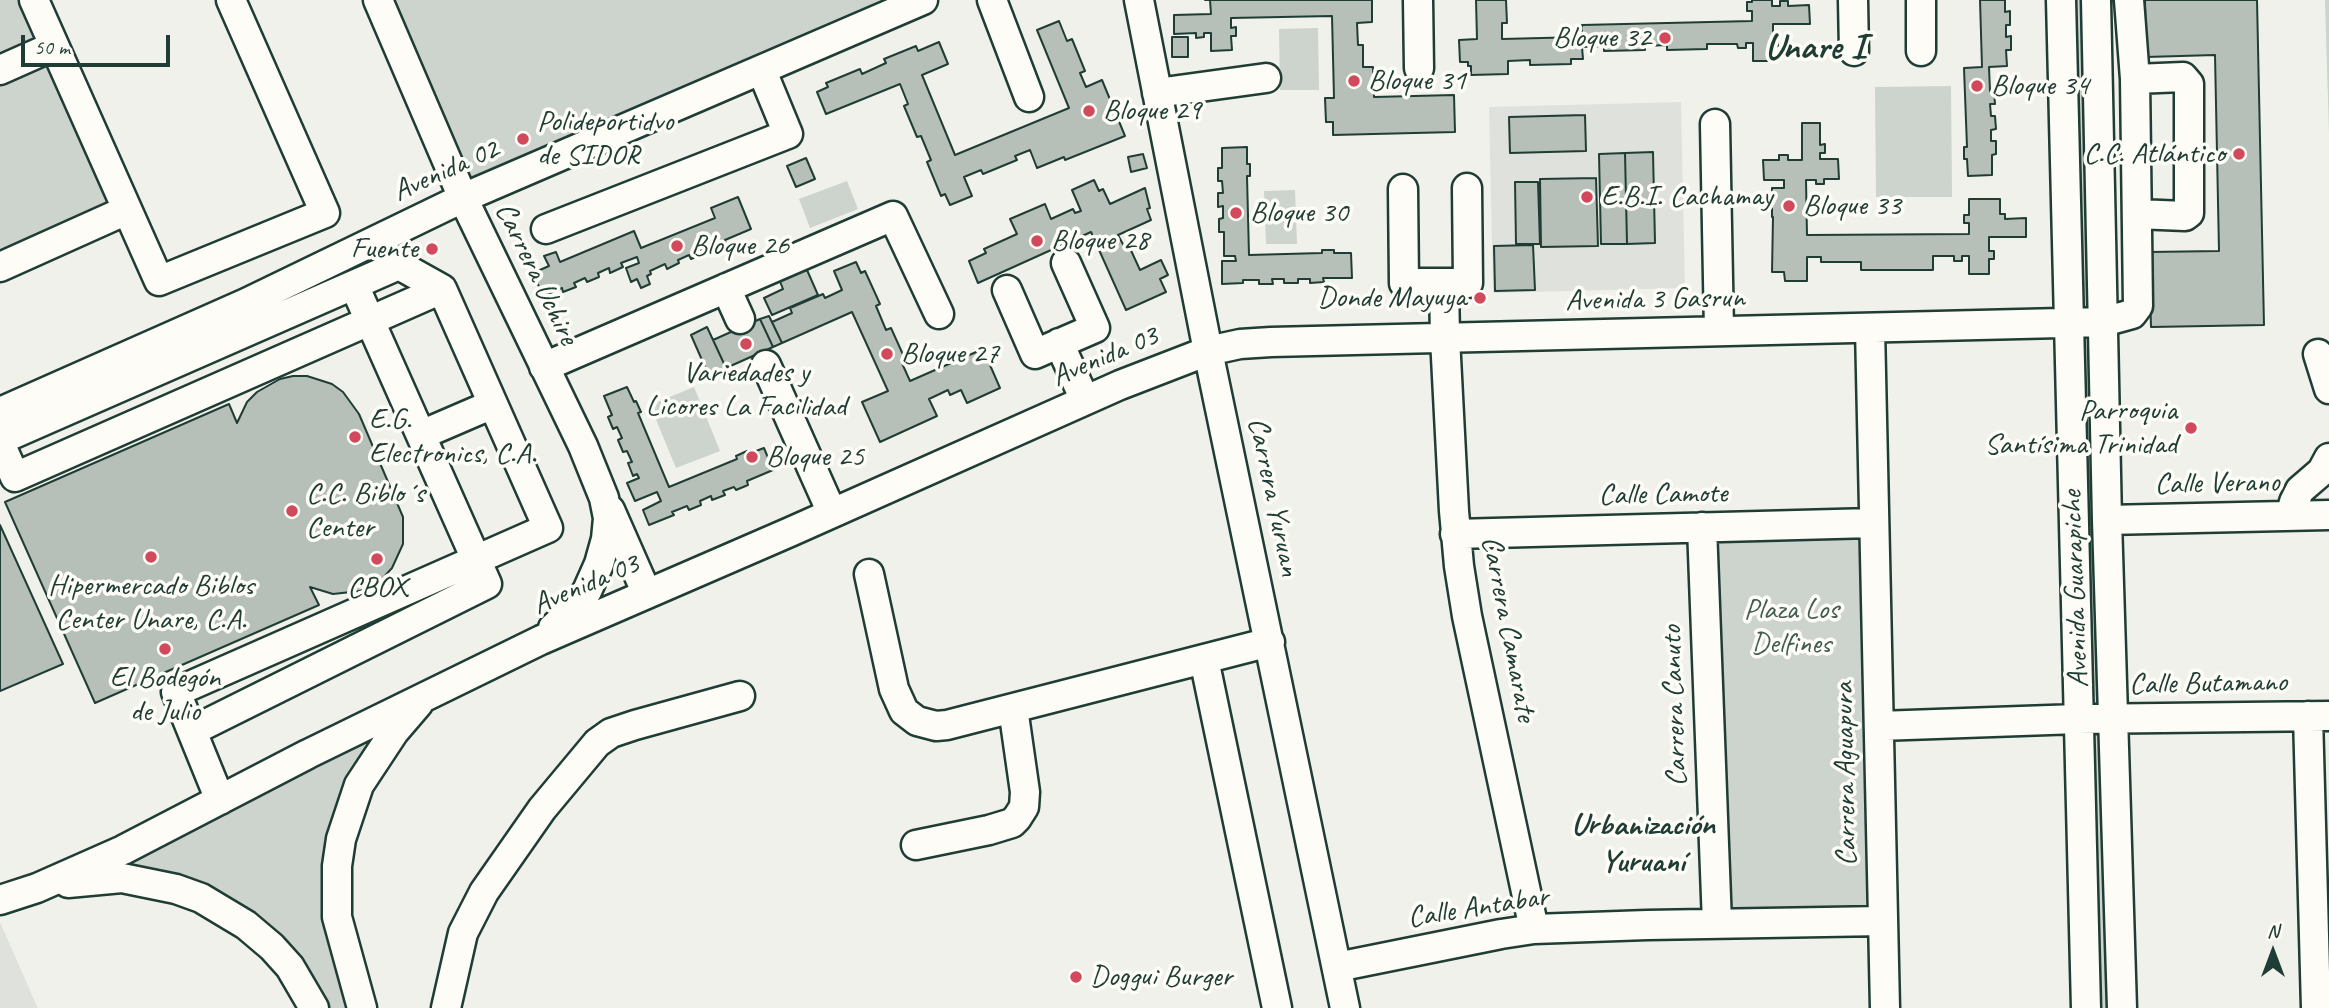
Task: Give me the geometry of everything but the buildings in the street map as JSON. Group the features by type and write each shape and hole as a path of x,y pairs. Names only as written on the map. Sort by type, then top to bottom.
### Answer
{"street":[{"path":"34,0 159,281 326,213 231,0"},
{"name":"Carrera Uchire","path":"378,0 463,198 583,446 647,594"},
{"name":"Avenida 02","path":"0,412 246,303 463,198 922,0"},
{"path":"992,0 1029,97"},
{"name":"Carrera Yuruan","path":"1139,0 1208,351 1345,1008"},
{"path":"1418,0 1419,68"},
{"path":"1853,0 1854,51"},
{"path":"1921,0 1921,51"},
{"name":"Avenida Guarapiche","path":"2061,0 2086,1008"},
{"name":"Avenida Guarapiche","path":"2096,0 2107,520 2122,1008"},
{"path":"2103,323 2132,314 2138,306 2135,79 2129,0"},
{"path":"0,70 54,46"},
{"path":"546,229 788,134 762,71"},
{"path":"2135,79 2183,77 2189,84 2189,213 2185,216 2137,214"},
{"path":"1157,93 1266,78"},
{"path":"1715,124 1719,331"},
{"path":"1403,189 1404,284 1468,283 1467,188"},
{"path":"0,267 127,210"},
{"path":"544,367 893,216 939,314"},
{"path":"1007,290 1035,354 1095,328 1066,263"},
{"path":"220,800 176,692 548,528 442,289 398,265 0,441 15,477 442,289"},
{"name":"Carrera Camarate","path":"1444,283 1455,534 1467,616 1534,929"},
{"path":"192,731 487,584 354,285"},
{"path":"726,288 740,318"},
{"name":"Avenida 3 Gasrun","path":"1208,351 1240,344 1271,342 2103,323"},
{"name":"Carrera Aguapura","path":"1870,328 1885,1008"},
{"path":"1059,343 1085,400"},
{"name":"Avenida 03","path":"0,900 37,888 122,850 541,640 1085,400 1208,351"},
{"path":"2318,354 2329,389"},
{"path":"766,365 832,513"},
{"path":"421,435 493,404"},
{"path":"2290,516 2300,491 2322,471 2329,458"},
{"name":"Carrera Uchire","path":"541,640 572,611 587,591 599,564 608,518 604,498"},
{"name":"Calle Verano","path":"2107,520 2329,515"},
{"name":"Calle Camote","path":"1455,534 1873,523"},
{"name":"Carrera Canuto","path":"1702,527 1717,924"},
{"path":"869,574 894,689 904,711 917,721 936,726 1270,642"},
{"path":"1204,660 1277,1008"},
{"path":"362,1008 337,917 337,866 341,839 359,785 394,732 425,696"},
{"path":"446,1008 463,933 484,892 535,818 591,749 611,733 740,696"},
{"path":"916,845 1012,823 1021,813 1025,792 1013,708"},
{"path":"2316,1008 2321,909 2319,716"},
{"name":"Calle Butamano","path":"1879,726 2078,719 2319,716"},
{"path":"37,888 86,880 122,878 176,889 201,898 246,925 272,947 290,967 314,1008"},
{"name":"Calle Antabar","path":"1337,967 1534,929 1883,921"}],"shaded area":[{"name":"E.B.I. Cachamay","path":"1681,102 1685,288 1493,293 1489,107"},
{"path":"0,922 36,1004 38,1008 0,1008"}],"green space":[{"path":"0,0 33,0 127,210 0,267"},
{"name":"Polideportidvo de SIDOR","path":"380,0 922,0 466,199"},
{"path":"2061,0 2096,0 2122,1008 2086,1008"},
{"path":"2325,0 2329,0 2329,135"},
{"path":"1318,28 1319,90 1280,90 1279,29"},
{"path":"1951,86 1952,197 1876,197 1875,87"},
{"path":"847,181 858,209 810,228 799,199"},
{"path":"1295,190 1297,244 1266,244 1264,191"},
{"path":"694,387 720,451 676,468 650,405"},
{"name":"Plaza Los Delfines","path":"1873,523 1883,921 1717,924 1702,528"},
{"path":"425,697 341,839 362,1008 314,1008 246,925 122,878 123,850"}],"place":[{"name":"Bloque 32","path":"1665,38"},
{"name":"Bloque 31","path":"1354,81"},
{"name":"Bloque 34","path":"1977,86"},
{"name":"Bloque 29","path":"1089,111"},
{"name":"Polideportidvo de SIDOR","path":"523,139"},
{"name":"C.C. Atlántico","path":"2239,154"},
{"name":"E.B.I. Cachamay","path":"1587,197"},
{"name":"Bloque 33","path":"1789,206"},
{"name":"Bloque 30","path":"1236,213"},
{"name":"Bloque 28","path":"1037,241"},
{"name":"Bloque 26","path":"677,246"},
{"name":"Fuente","path":"432,249"},
{"name":"Donde Mayuya","path":"1480,298"},
{"name":"Variedades y Licores La Facilidad","path":"746,344"},
{"name":"Bloque 27","path":"887,354"},
{"name":"Parroquia Santísima Trinidad","path":"2191,428"},
{"name":"E.G. Electronics, C.A.","path":"355,437"},
{"name":"Bloque 25","path":"752,457"},
{"name":"C.C. Biblo´s Center","path":"292,511"},
{"name":"Hipermercado Biblos Center Unare, C.A.","path":"151,557"},
{"name":"CBOX","path":"377,559"},
{"name":"El Bodegón de Julio","path":"165,649"},
{"name":"Doggui Burger","path":"1076,977"}],"district":[{"name":"Unare I","path":"1815,48"},
{"name":"Urbanización Yuruaní","path":"1643,844"}]}
